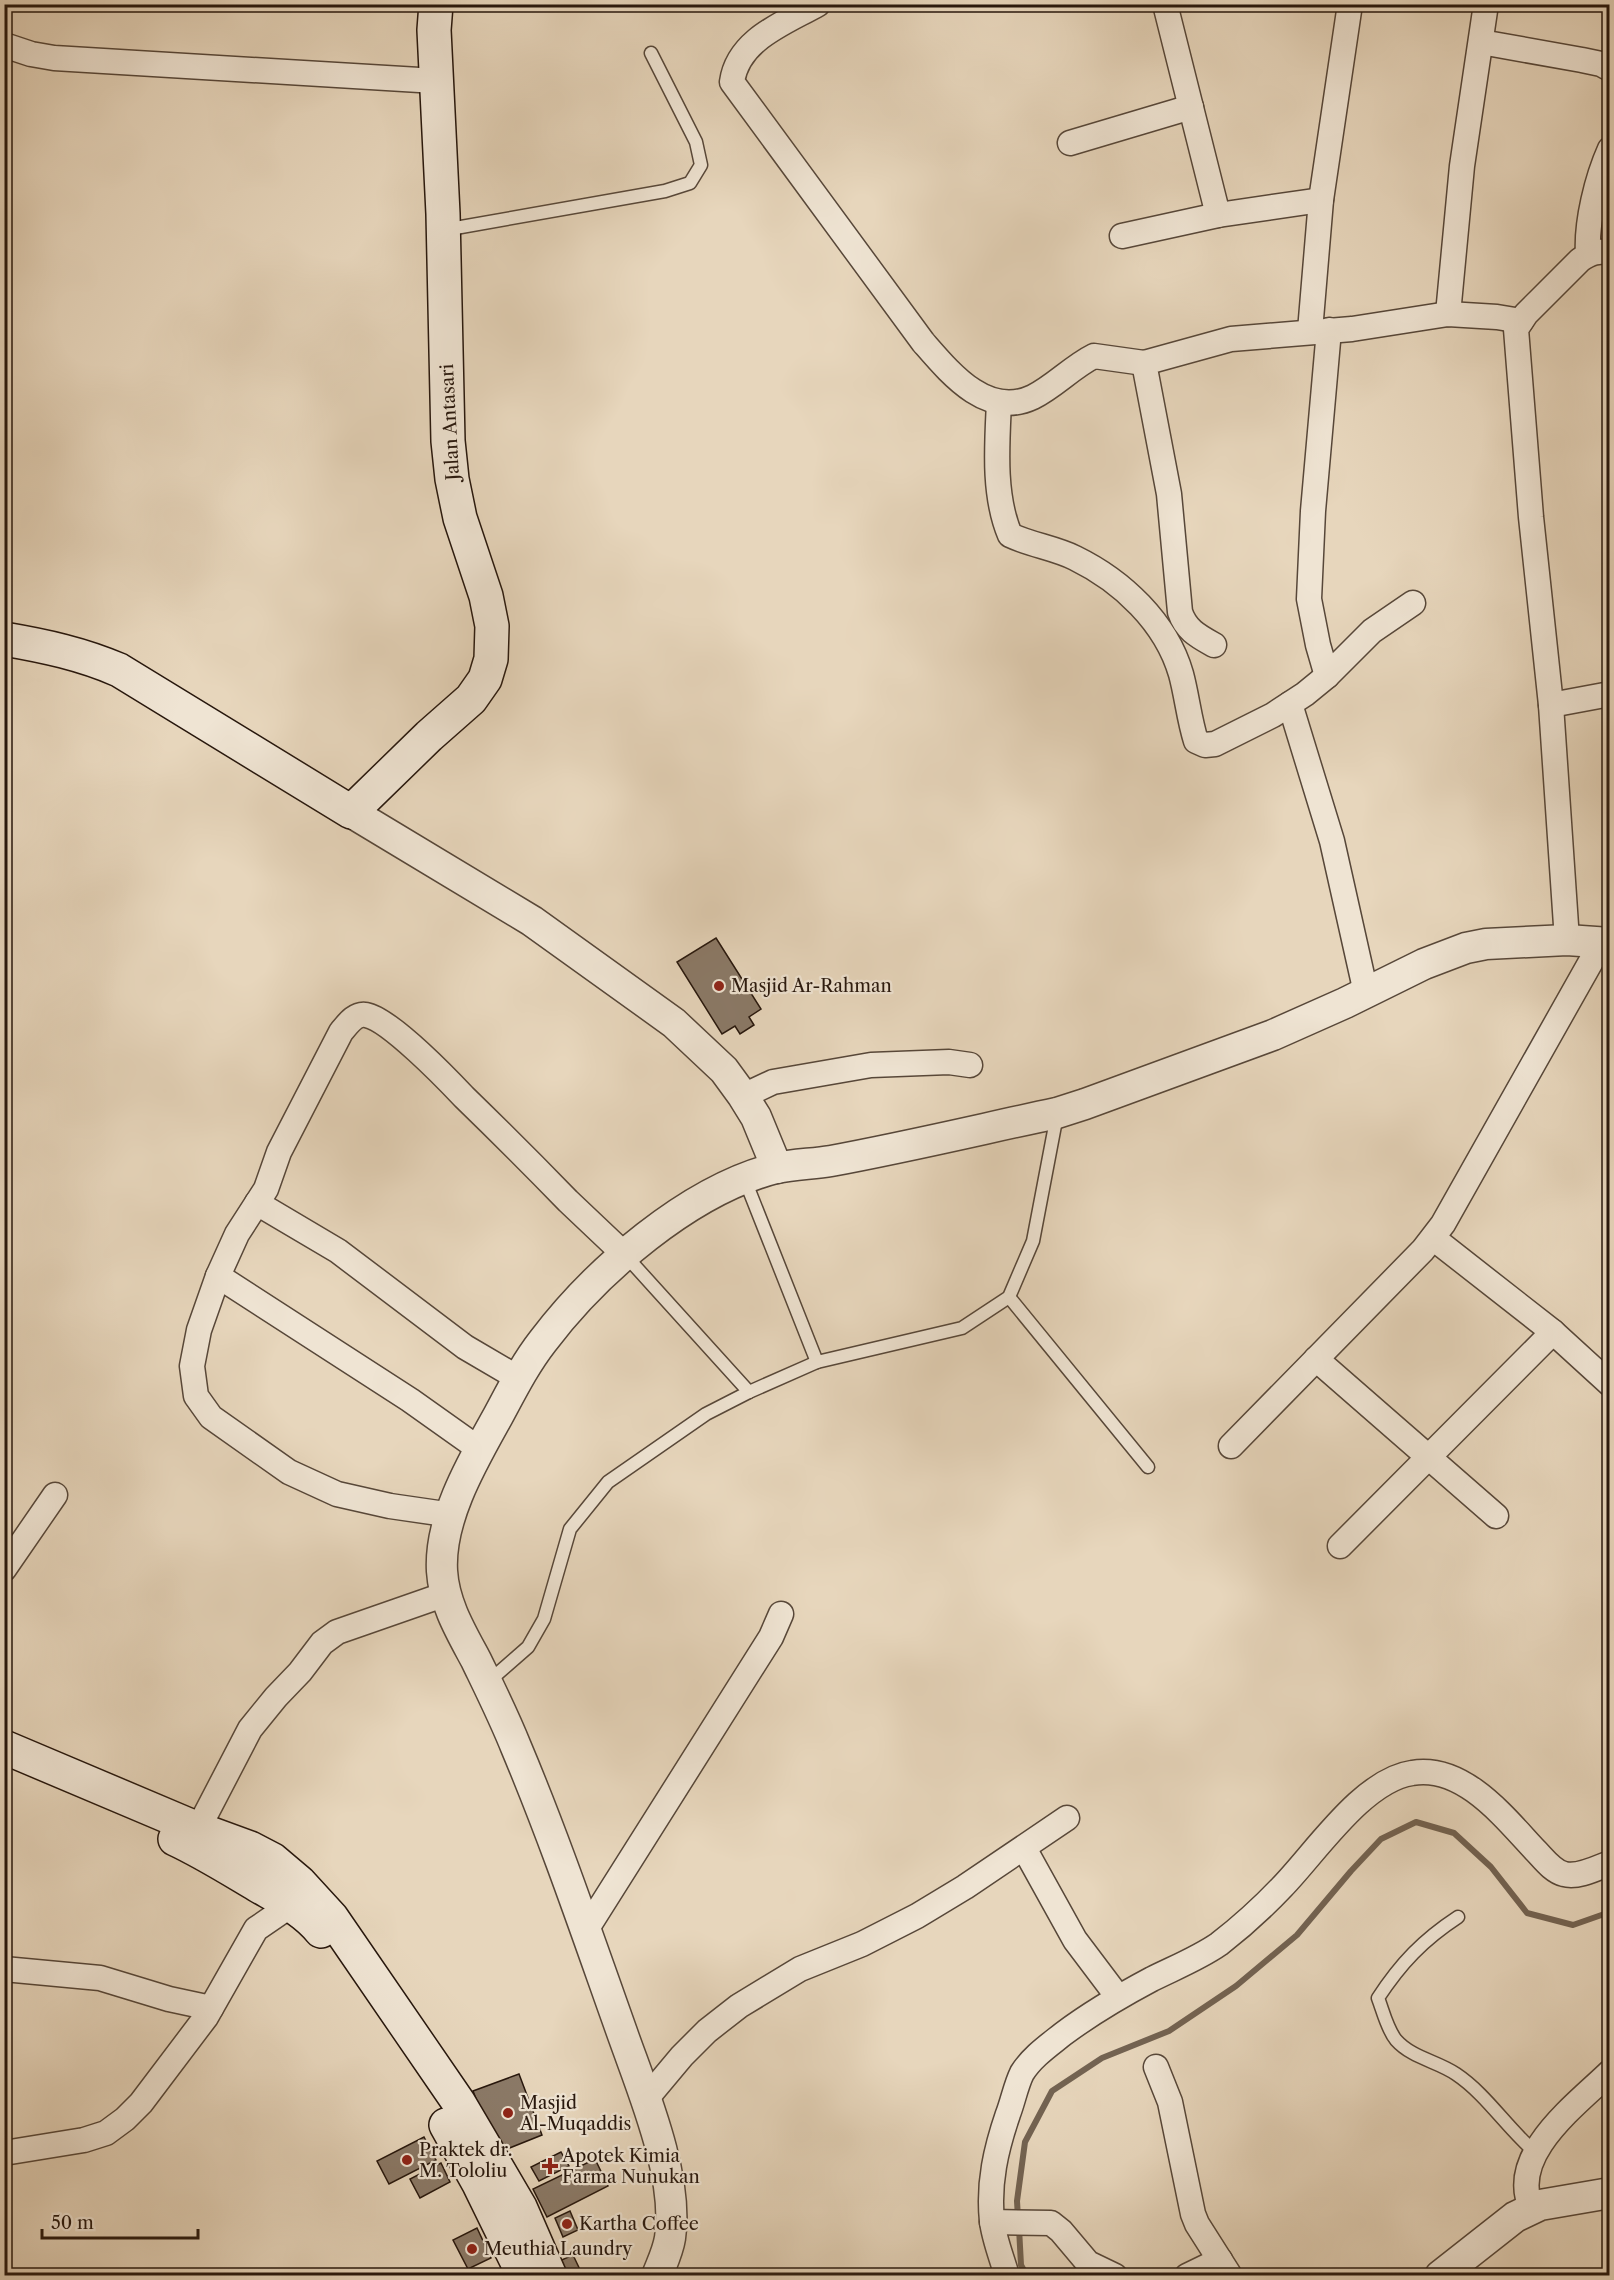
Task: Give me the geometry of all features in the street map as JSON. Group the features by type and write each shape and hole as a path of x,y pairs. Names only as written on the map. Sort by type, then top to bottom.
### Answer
{"main road":[{"name":"Jalan Antasari","path":"351,812 429,736 471,699 485,679 491,659 492,626 486,596 460,518 452,479 448,441 443,230 434,30 436,4"},
{"path":"4,639 92,658 119,670 351,812"},
{"path":"4,1747 198,1829 250,1848 273,1860 299,1882 332,1918 459,2103 520,2207 549,2276"},
{"path":"4,1771 199,1850 291,1905 314,1923 436,2108 479,2184 524,2276"}],"street":[{"path":"818,4 764,34 753,43 734,70 732,82 923,342 950,373 969,388 993,402 1014,404 1033,396 1094,356 1144,363 1232,339 1319,331 1448,314 1521,321"},
{"path":"1166,4 1218,214"},
{"path":"1327,676 1309,599 1314,511 1321,200 1350,4"},
{"path":"1448,314 1461,166 1486,4"},
{"path":"1481,42 1582,60 1601,64 1610,69"},
{"path":"4,45 31,54 54,58 436,81"},
{"path":"1070,143 1191,107"},
{"path":"1567,940 1551,705 1531,517 1516,329 1521,321 1599,254 1587,240 1600,176 1610,148"},
{"path":"1122,236 1218,214 1321,200"},
{"path":"1144,363 1169,494 1180,612 1184,623 1193,633 1214,645"},
{"path":"999,402 997,437 1000,507 1010,535 1027,543 1072,557 1106,575 1140,605 1168,643 1180,672 1196,741 1205,745 1215,744 1273,715 1327,676 1372,631 1413,603"},
{"path":"1551,705 1610,694"},
{"path":"1290,704 1332,841 1366,993"},
{"path":"351,812 532,921 616,981 700,1046 724,1070 743,1096 756,1117 777,1168"},
{"path":"657,2276 670,2236 670,2211 662,2153 646,2099 586,1930 518,1750 450,1609 442,1571 452,1515 466,1474 518,1378 544,1340 580,1296 625,1255 677,1215 706,1197 777,1168 829,1161 1057,1113 1157,1079 1273,1035 1440,957 1466,948 1486,944 1567,940 1606,942 1433,1238 1424,1250 1231,1446"},
{"path":"452,1515 390,1506 338,1494 289,1472 211,1417 196,1396 192,1366 199,1330 218,1276 237,1234 266,1189 279,1152 341,1032 359,1015 374,1018 391,1030 433,1065 625,1255"},
{"path":"743,1096 773,1082 871,1065 949,1062 970,1065"},
{"path":"257,1203 338,1251 465,1347 518,1378"},
{"path":"1433,1238 1553,1332 1610,1384"},
{"path":"218,1276 410,1400 479,1449"},
{"path":"1340,1546 1553,1332"},
{"path":"1316,1359 1496,1516"},
{"path":"4,1569 55,1495"},
{"path":"198,1829 250,1729 322,1643 337,1632 446,1594"},
{"path":"586,1930 771,1637 782,1614"},
{"path":"1007,2276 994,2223 991,2181 998,2145 1022,2074 1039,2052 1086,2017 1118,1996 1218,1944 1282,1887 1367,1795 1396,1776 1413,1772 1432,1772 1448,1777 1473,1790 1559,1872 1567,1875 1578,1874 1610,1863"},
{"path":"646,2099 707,2031 739,2006 800,1969 862,1944 917,1916 965,1887 1067,1818"},
{"path":"1024,1848 1075,1940 1118,1996"},
{"path":"4,2153 84,2140 106,2133 125,2119 141,2103 211,2008 256,1929 291,1905"},
{"path":"4,1969 100,1978 169,1999 211,2008"},
{"path":"1156,2067 1170,2102 1193,2214 1225,2268 1187,2276"},
{"path":"1532,2209 1527,2199 1527,2185 1528,2169 1535,2152 1555,2125 1610,2072"},
{"path":"1440,2276 1515,2217 1556,2202 1610,2193"},
{"path":"994,2223 1048,2223 1061,2231 1088,2263 1115,2276"}],"lane":[{"path":"443,230 665,191 690,183 701,165 696,142 651,53"},
{"path":"487,1683 528,1647 544,1619 570,1529 608,1482 706,1414 749,1392 817,1362 962,1328 1009,1297 1033,1242 1057,1113"},
{"path":"745,1180 817,1362"},
{"path":"625,1255 749,1392"},
{"path":"1009,1297 1148,1467"},
{"path":"1458,1917 1420,1945 1391,1977 1378,1998 1396,2040 1419,2057 1456,2074 1483,2098 1535,2152"}],"building":[{"name":"Masjid Ar-Rahman","path":"716,938 761,1009 749,1017 754,1025 740,1034 735,1026 722,1034 677,962"},
{"name":"Masjid Al-Muqaddis","path":"519,2074 542,2135 497,2153 473,2091"},
{"name":"Praktek dr. M. Tololiu","path":"424,2137 436,2160 389,2184 377,2161"},
{"name":"Apotek Kimia Farma Nunukan","path":"561,2152 569,2166 539,2181 531,2167"},
{"path":"595,2159 608,2186 547,2217 533,2189"},
{"path":"441,2163 450,2182 420,2198 410,2179"},
{"name":"Kartha Coffee","path":"570,2211 578,2230 563,2237 555,2218"},
{"name":"Meuthia Laundry","path":"477,2228 491,2258 468,2269 453,2240"},
{"path":"573,2255 583,2276 564,2276 557,2262"}],"waterway":[{"path":"1018,2218 1017,2201 1025,2142 1052,2091 1102,2058 1169,2031 1236,1986 1297,1935 1381,1839 1416,1822 1454,1833 1491,1867 1527,1913 1573,1925 1610,1912"},
{"path":"1019,2228 1021,2265 1027,2276"}],"place":[{"name":"Masjid Ar-Rahman","path":"719,986"},
{"name":"Masjid Al-Muqaddis","path":"508,2113"},
{"name":"Praktek dr. M. Tololiu","path":"407,2160"},
{"name":"Apotek Kimia Farma Nunukan","path":"550,2166"},
{"name":"Kartha Coffee","path":"567,2224"},
{"name":"Meuthia Laundry","path":"472,2249"}]}
